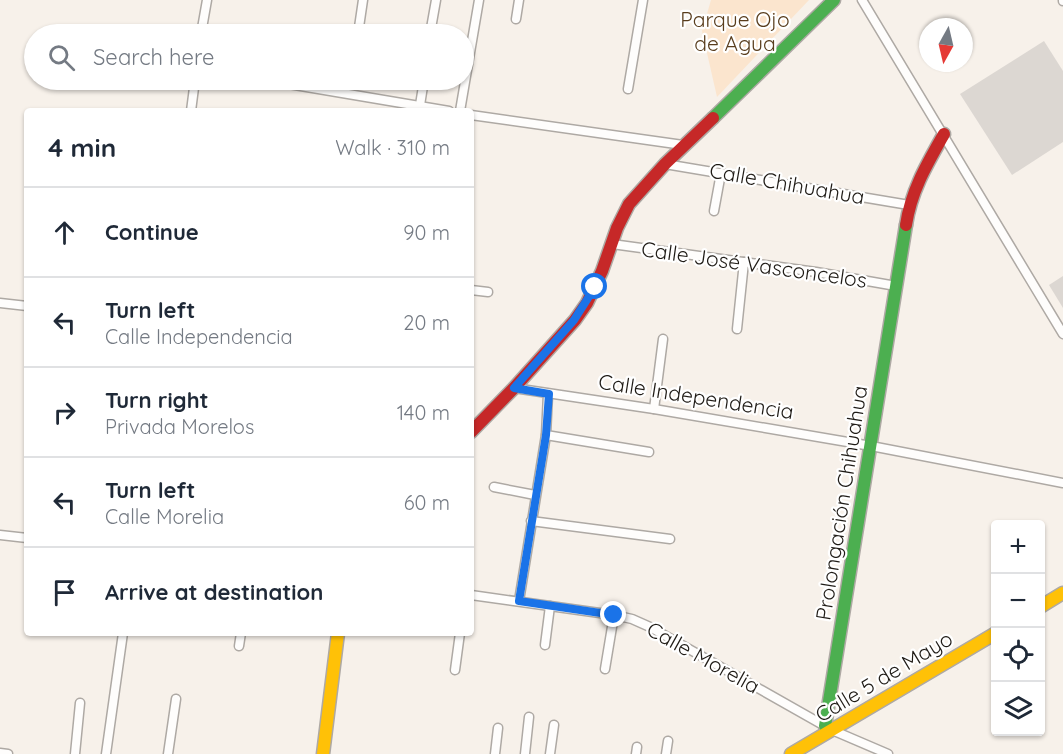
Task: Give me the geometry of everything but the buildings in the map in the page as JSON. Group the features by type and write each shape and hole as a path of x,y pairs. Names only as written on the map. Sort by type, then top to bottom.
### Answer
{"main road":[{"path":"474,429 514,388 587,303 629,204 683,145 834,0"},
{"name":"Prolongación Chihuahua","path":"828,728 909,205 916,184 944,135"},
{"path":"1045,605 1063,594"},
{"path":"323,754 338,636"},
{"name":"Calle 5 de Mayo","path":"791,754 828,728 991,636"}],"street":[{"path":"203,24 207,0"},
{"path":"359,24 363,0"},
{"path":"432,24 436,0"},
{"path":"474,29 479,0"},
{"path":"516,19 519,0"},
{"path":"628,89 643,0"},
{"path":"862,0 1063,334"},
{"path":"191,108 194,90"},
{"path":"318,90 409,107 420,105 434,108"},
{"path":"420,105 422,90"},
{"path":"461,108 464,90"},
{"name":"Calle Chihuahua","path":"474,115 683,145"},
{"name":"Calle Chihuahua","path":"665,164 909,205"},
{"path":"714,211 721,173"},
{"name":"Calle José Vasconcelos","path":"612,244 816,272 896,286"},
{"path":"737,329 744,262"},
{"path":"474,290 488,292"},
{"path":"0,303 24,306"},
{"path":"654,409 663,339"},
{"name":"Calle Independencia","path":"514,388 871,446 1063,483"},
{"path":"519,601 546,435 549,394"},
{"path":"546,435 649,452"},
{"path":"494,488 535,495"},
{"path":"531,521 670,539"},
{"path":"0,535 24,538"},
{"name":"Calle Morelia","path":"474,595 632,619 828,728 888,754"},
{"path":"545,645 550,606"},
{"path":"605,669 614,615"},
{"path":"106,754 123,636"},
{"path":"239,646 241,636"},
{"path":"455,670 460,636"},
{"path":"168,754 176,699"},
{"path":"75,754 80,704"},
{"path":"525,754 529,717"},
{"path":"550,754 554,725"},
{"path":"495,754 498,728"},
{"path":"666,754 668,741"},
{"path":"2,754 8,754"}],"green space":[{"name":"Parque Ojo de Agua","path":"711,0 809,0 717,97 702,31"}],"traffic: fast":[{"path":"713,118 834,0"},
{"path":"825,726 906,225"}],"traffic: slow":[{"path":"1045,604 1063,593"},
{"path":"323,754 338,636"},
{"path":"791,754 991,636"}],"traffic: jam":[{"path":"474,429 514,388 575,320 587,303 629,204 665,164 713,118"},
{"path":"906,225 916,189 944,134"}],"route":[{"path":"595,287 587,303 574,320 514,388 549,394 546,435 519,601 614,615"}]}
